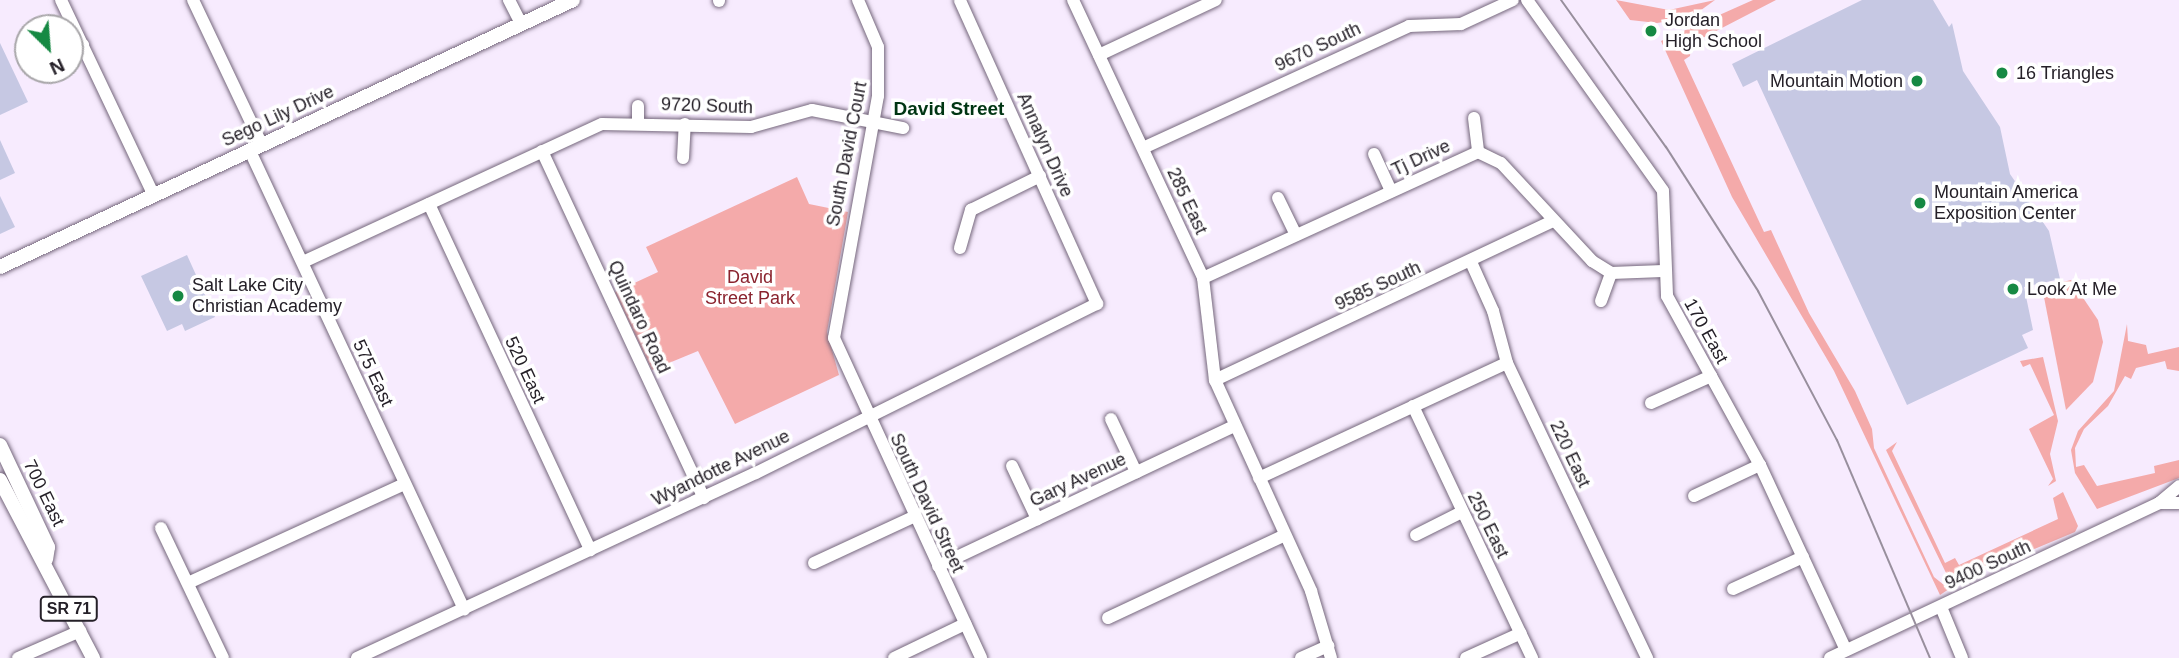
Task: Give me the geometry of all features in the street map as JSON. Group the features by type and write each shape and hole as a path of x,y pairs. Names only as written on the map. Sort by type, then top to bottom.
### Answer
{"main road":[{"name":"Sego Lily Drive","path":"0,267 573,0"},
{"name":"700 East","path":"0,446 48,547 46,559 93,658"},
{"name":"700 East","path":"0,480 35,553 46,559"}],"street":[{"name":"575 East","path":"194,0 303,262 464,609"},
{"path":"509,0 521,24"},
{"name":"South David Court","path":"842,363 834,338 836,316 873,122 880,61 859,0"},
{"name":"Annalyn Drive","path":"960,0 1097,304"},
{"name":"285 East","path":"1073,0 1203,278 1215,380 1285,535 1329,652"},
{"path":"1100,55 1216,0"},
{"name":"9670 South","path":"1143,148 1409,26 1461,24 1513,0"},
{"name":"170 East","path":"1527,0 1663,191 1663,271 1667,296 1760,465 1846,650"},
{"path":"84,48 155,195"},
{"path":"638,106 638,122"},
{"name":"9720 South","path":"303,262 603,124 638,122 751,127 812,110 903,128"},
{"path":"1474,118 1478,152"},
{"path":"683,158 685,124"},
{"name":"Quindaro Road","path":"542,151 704,498"},
{"name":"Tj Drive","path":"1203,278 1478,152 1501,163 1553,220 1611,274"},
{"path":"1374,154 1391,191"},
{"path":"960,248 971,209 1040,176"},
{"path":"1278,198 1296,235"},
{"name":"520 East","path":"429,204 590,550"},
{"name":"9585 South","path":"1215,380 1471,262 1553,220"},
{"name":"220 East","path":"1471,262 1493,312 1507,363 1647,658"},
{"path":"1601,302 1611,274 1663,271"},
{"name":"Wyandotte Avenue","path":"357,658 704,498 867,415 1097,304"},
{"name":"South David Street","path":"842,363 981,658"},
{"path":"1259,478 1507,363"},
{"path":"1651,404 1711,376"},
{"name":"250 East","path":"1413,406 1532,658"},
{"path":"1111,419 1136,472"},
{"name":"Gary Avenue","path":"938,566 1234,426"},
{"path":"1693,496 1760,465"},
{"path":"1012,466 1037,519"},
{"path":"188,583 404,484"},
{"name":"9400 South","path":"1830,658 2159,503 2179,486"},
{"name":"9400 South","path":"2159,503 2179,503"},
{"path":"1416,535 1462,512"},
{"path":"814,563 913,517"},
{"path":"161,528 223,658"},
{"path":"1108,618 1285,535"},
{"path":"1733,589 1803,557"},
{"path":"1941,607 1962,658"},
{"path":"894,658 965,624"},
{"path":"18,658 80,631"},
{"path":"1466,658 1521,634"},
{"path":"1301,658 1329,652"}],"green space":[{"path":"1616,0 1669,10 1715,0 1690,18 1657,23 1630,20"},
{"path":"1753,0 1776,0 1691,44 1690,56 1684,60 1764,232 1771,230 1809,313 1855,391 1872,429 1874,448 1934,577 1949,589 1940,595 1834,371 1732,197 1661,41"},
{"name":"David Street Park","path":"797,177 809,204 848,212 827,332 839,375 735,424 698,351 652,370 615,292 658,272 646,247"},
{"path":"2071,280 2098,320 2103,342 2093,382 2066,410 2042,287"},
{"path":"2127,324 2128,341 2146,345 2148,354 2179,347 2179,371 2167,369 2165,361 2136,368 2131,379 2125,376 2108,406 2084,429 2075,448 2076,467 2084,465 2097,486 2155,473 2154,466 2179,460 2179,478 2097,509 2075,473 2071,450 2078,431 2114,391"},
{"path":"2043,357 2058,421 2050,454 2056,481 2048,486 2053,479 2029,429 2054,415 2030,364 2023,367 2020,361"},
{"path":"1897,442 1892,451 1945,563 1955,558 1959,565 2058,519 2053,498 2063,492 2078,526 2075,532 1965,578 1948,577 1886,450"}],"building":[{"name":"Mountain America Exposition Center","path":"1862,0 1933,0 1949,27 1952,23 1963,71 2000,127 2010,174 2049,231 2060,279 2024,287 2033,330 2022,335 2028,348 1907,405 1757,80 1743,87 1732,64"},
{"path":"0,43 14,72 14,84 19,84 28,102 0,115"},
{"path":"0,140 15,173 0,180"},
{"path":"0,196 15,227 0,234"},
{"name":"Salt Lake City Christian Academy","path":"187,255 215,317 185,331 182,324 167,331 141,276"}],"tram line":[{"path":"1561,0 1666,147 1758,291 1837,440 1930,658"}],"place":[{"name":"Jordan High School","path":"1651,31"},
{"name":"16 Triangles","path":"2002,73"},
{"name":"Mountain Motion","path":"1917,81"},
{"name":"Mountain America Exposition Center","path":"1920,203"},
{"name":"Look At Me","path":"2013,289"},
{"name":"Salt Lake City Christian Academy","path":"178,296"}],"district":[{"name":"David Street","path":"949,109"}]}
